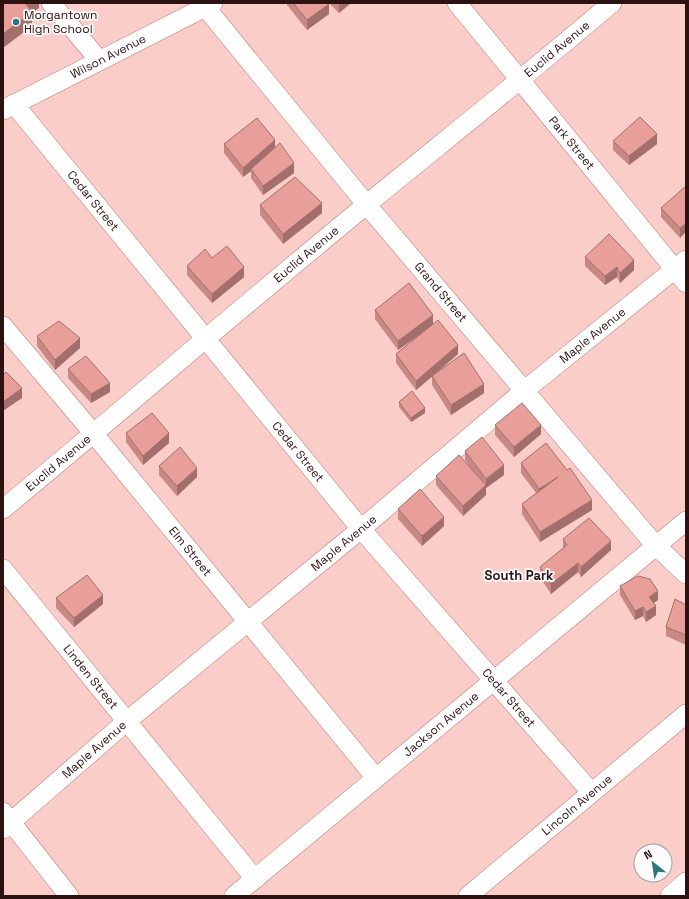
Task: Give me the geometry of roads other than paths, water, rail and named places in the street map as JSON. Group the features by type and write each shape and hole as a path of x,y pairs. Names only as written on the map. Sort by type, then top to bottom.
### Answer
{"street":[{"path":"51,3 99,60"},
{"name":"Park Street","path":"457,3 682,270"},
{"name":"Euclid Avenue","path":"3,509 366,204 522,80 612,3"},
{"name":"Wilson Avenue","path":"8,107 207,4"},
{"name":"Grand Street","path":"207,4 366,204 656,546 686,574"},
{"name":"Cedar Street","path":"8,107 206,337 361,529 493,682 591,792"},
{"name":"Maple Avenue","path":"6,821 361,529 525,390 682,270"},
{"name":"Elm Street","path":"3,326 94,434 376,778"},
{"name":"Jackson Avenue","path":"234,896 686,521"},
{"name":"Linden Street","path":"3,569 255,879"},
{"name":"Lincoln Avenue","path":"468,896 686,714"},
{"path":"6,821 69,896"},
{"path":"670,896 686,882"}],"place":[{"name":"Morgantown High School","path":"16,22"}],"district":[{"name":"South Park","path":"519,575"}]}
